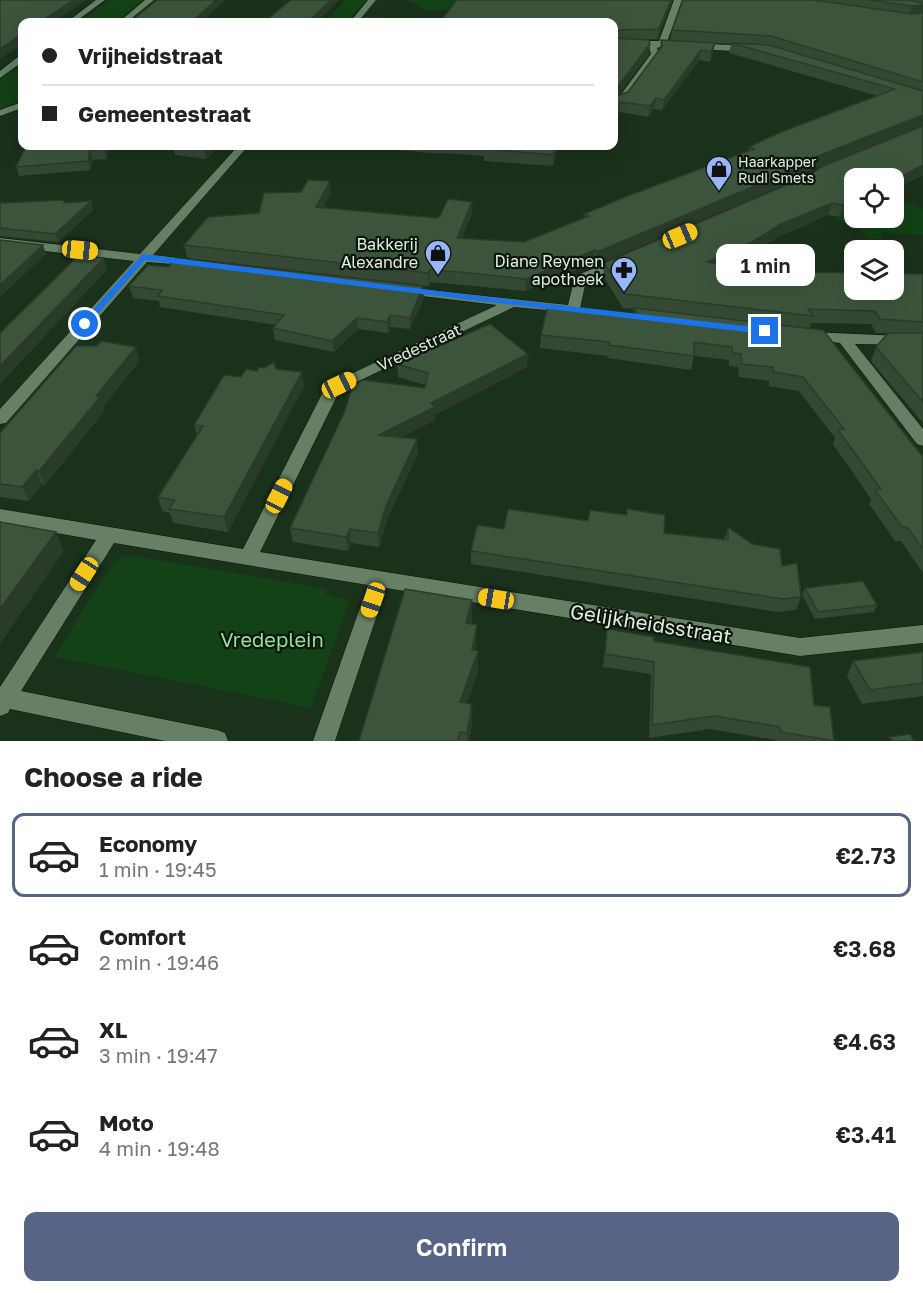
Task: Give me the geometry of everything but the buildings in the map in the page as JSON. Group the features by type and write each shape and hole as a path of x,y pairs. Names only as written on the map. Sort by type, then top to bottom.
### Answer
{"street":[{"path":"76,18 101,0"},
{"path":"128,18 150,0"},
{"path":"358,18 372,0"},
{"path":"618,101 622,99 655,54 653,47 663,42 678,0"},
{"path":"618,43 715,46 758,50"},
{"path":"0,75 18,61"},
{"path":"0,67 18,68"},
{"path":"0,113 18,106"},
{"path":"0,419 239,150"},
{"path":"0,242 210,265"},
{"path":"388,287 579,310 580,279 630,257"},
{"name":"Vredestraat","path":"248,558 330,394 339,385 514,303"},
{"path":"801,335 923,341"},
{"path":"846,339 849,347 923,440"},
{"path":"0,516 379,580 324,741"},
{"path":"96,532 3,702 217,741"},
{"name":"Gelijkheidsstraat","path":"379,580 800,647 923,634"}],"green space":[{"path":"110,0 144,0 121,18 85,18"},
{"path":"346,0 367,0 351,18 328,18"},
{"path":"407,0 483,0 477,9 426,10"},
{"path":"12,71 18,72 18,101 0,110 0,80"},
{"path":"904,201 923,209 923,235 880,233 883,239 868,239 862,231 856,228 904,228"},
{"path":"844,215 844,223 836,219"},
{"name":"Vredeplein","path":"129,555 328,589 325,595 350,600 311,708 54,657 113,562"}],"place":[{"name":"Haarkapper Rudi Smets","path":"719,192"},
{"name":"Bakkerij Alexandre","path":"438,276"},
{"name":"Diane Reymen apotheek","path":"624,293"}],"route":[{"path":"85,324 143,257 471,298 765,331"}]}
